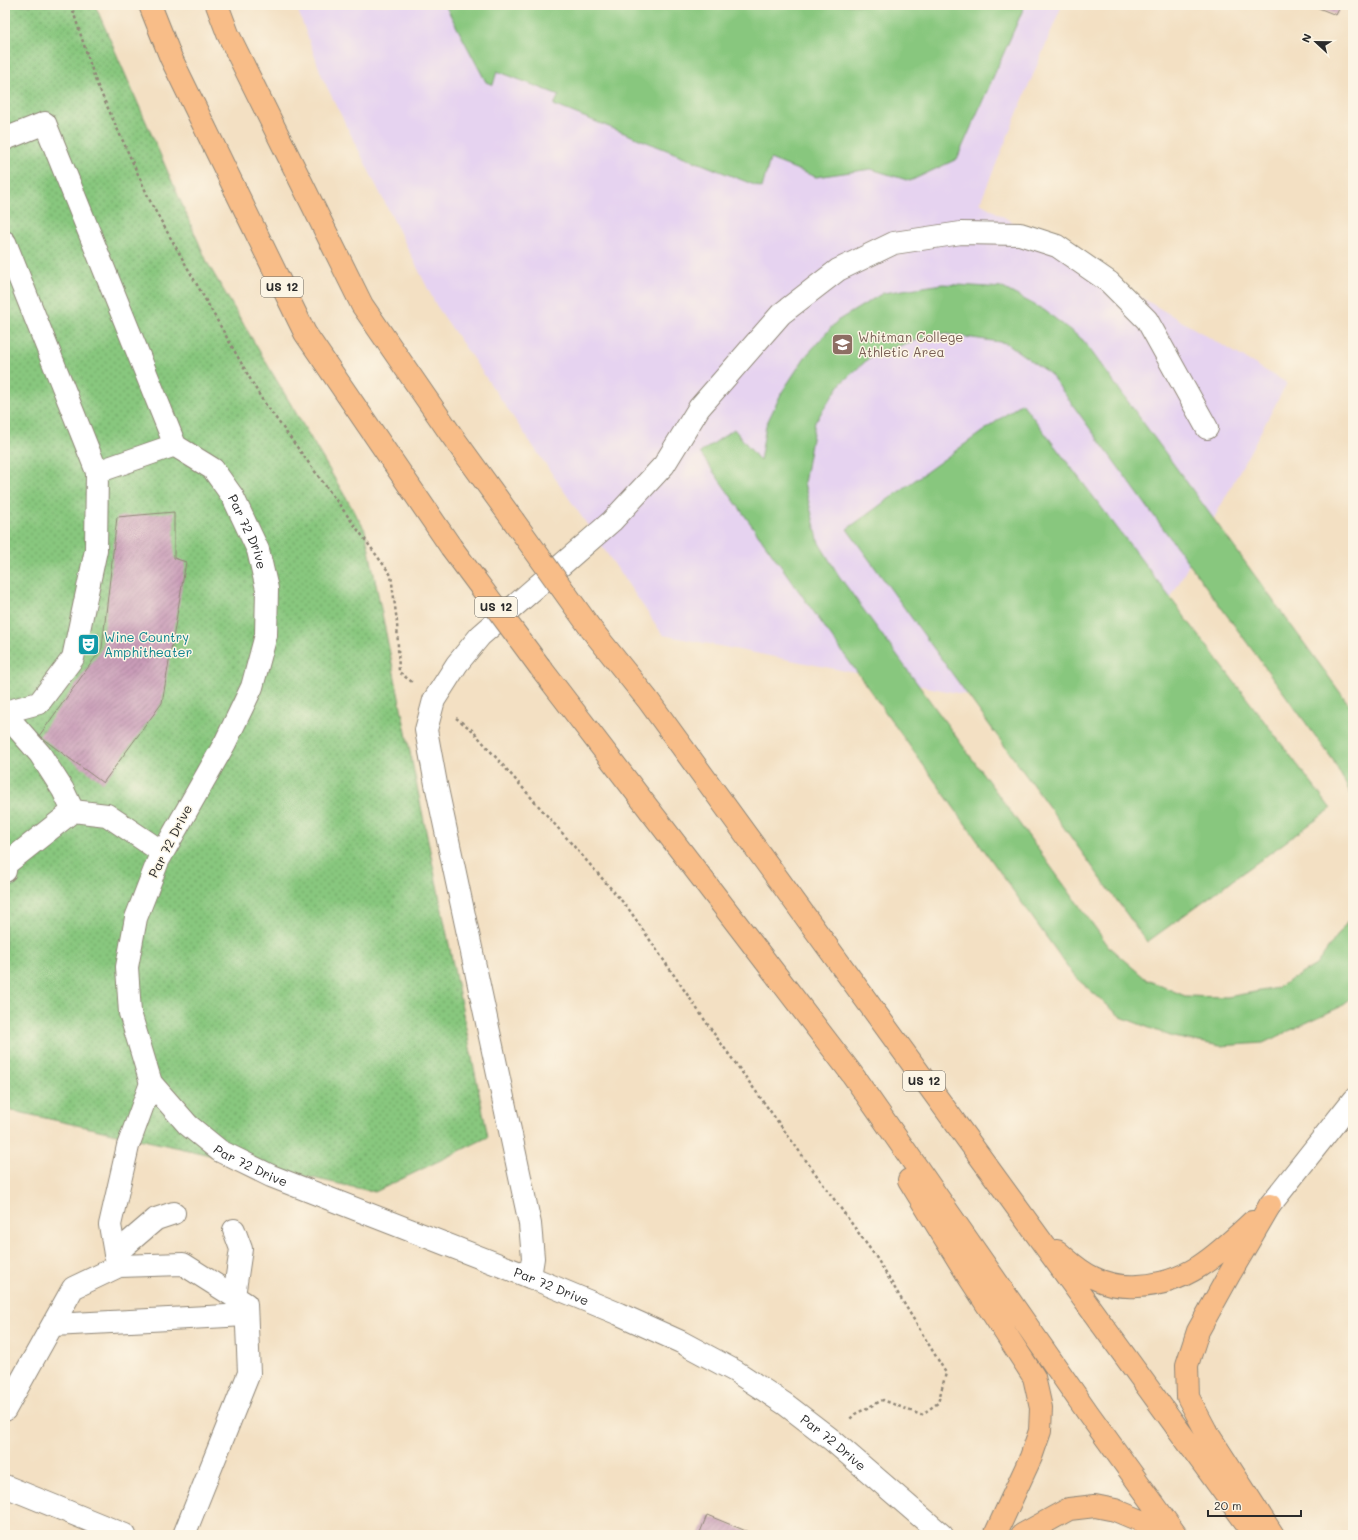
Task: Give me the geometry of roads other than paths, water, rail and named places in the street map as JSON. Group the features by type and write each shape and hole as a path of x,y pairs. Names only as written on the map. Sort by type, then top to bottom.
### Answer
{"highway":[{"name":"US 12","path":"150,5 171,58 305,334 451,548 540,667 852,1074 1083,1406 1176,1535"},
{"name":"US 12","path":"216,5 228,34 362,305 450,433 591,629 648,700 1032,1231 1255,1535"},
{"path":"852,1074 907,1176 967,1274 1034,1377 1041,1408 1040,1431 1031,1457 995,1535"},
{"path":"1032,1231 1078,1268 1093,1278 1108,1284 1124,1287 1151,1286 1172,1281 1192,1272 1225,1247 1270,1205"},
{"path":"1270,1205 1198,1331 1187,1365 1188,1397 1206,1431 1273,1535"},
{"path":"1022,1535 1069,1509 1095,1506 1115,1510 1151,1525 1163,1535"}],"street":[{"path":"5,139 45,123 174,445 98,472"},
{"path":"530,1277 533,1258 530,1224 436,784 426,730 434,700 457,664 480,636 612,520 664,465 700,408 781,314 838,270 894,243 961,233 1020,234 1057,246 1109,282 1147,320 1207,428"},
{"path":"5,242 98,472 96,550 73,658 39,703 5,713 40,754 63,790 72,812"},
{"name":"Par 72 Drive","path":"174,445 213,469 233,497 258,550 267,589 266,635 252,687 225,743 162,852 136,918 127,967 130,1013 151,1082 188,1125 220,1150 271,1176 530,1277 619,1314 681,1342 735,1371 785,1404 832,1440 942,1535"},
{"path":"5,866 72,812 107,815 162,852"},
{"path":"117,1260 110,1224 128,1146 151,1082"},
{"path":"1270,1205 1353,1100"},
{"path":"5,1410 74,1288 117,1260 156,1219 174,1213"},
{"path":"234,1230 241,1249 234,1296"},
{"path":"117,1260 184,1264 246,1304 249,1373 184,1535"},
{"path":"53,1325 246,1315"},
{"path":"5,1486 125,1535"}],"place":[{"name":"Whitman College Athletic Area","path":"842,344"},
{"name":"Wine Country Amphitheater","path":"88,644"}]}
